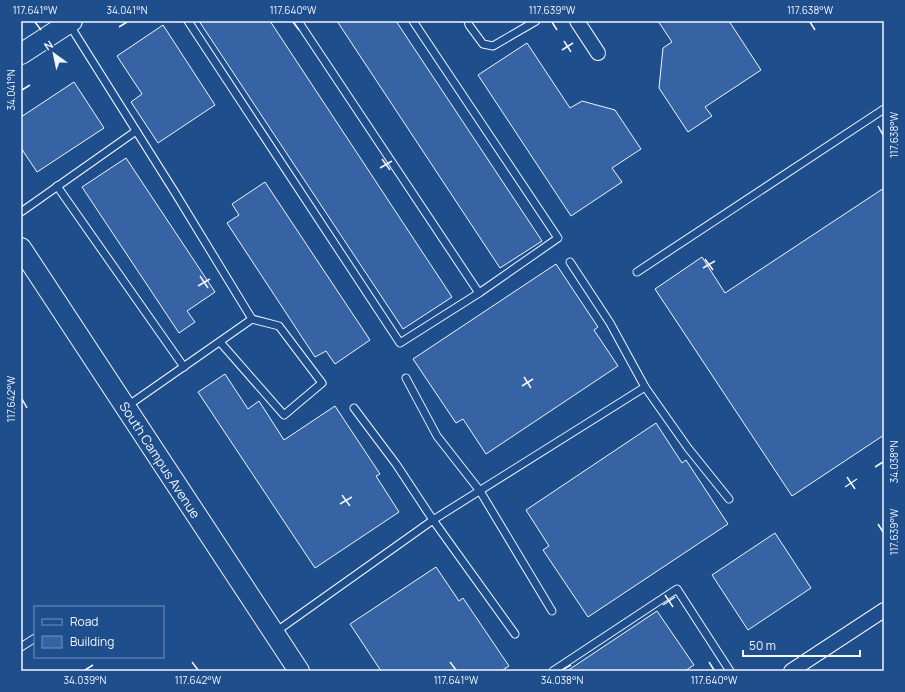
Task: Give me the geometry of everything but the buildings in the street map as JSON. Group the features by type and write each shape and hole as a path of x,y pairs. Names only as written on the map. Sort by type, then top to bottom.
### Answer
{"street":[{"path":"577,21 598,53"},
{"path":"21,54 70,22"},
{"name":"South Campus Avenue","path":"21,248 299,671"},
{"path":"791,671 884,610"}],"lane":[{"path":"188,21 400,343 479,293 558,238 413,21"},
{"path":"298,21 479,293"},
{"path":"468,21 469,25 483,44 493,46 536,21"},
{"path":"70,22 252,319 279,326 322,383 284,414 220,342"},
{"path":"637,272 884,109"},
{"path":"21,212 136,130"},
{"path":"57,186 184,367"},
{"path":"570,262 610,323 644,387 688,448 729,499"},
{"path":"126,408 252,319"},
{"path":"406,378 437,436 480,491 552,611"},
{"path":"274,633 433,520 644,387"},
{"path":"354,408 396,464 433,520 515,634"},
{"path":"553,671 677,588 730,671"},
{"path":"21,647 34,639"}]}
